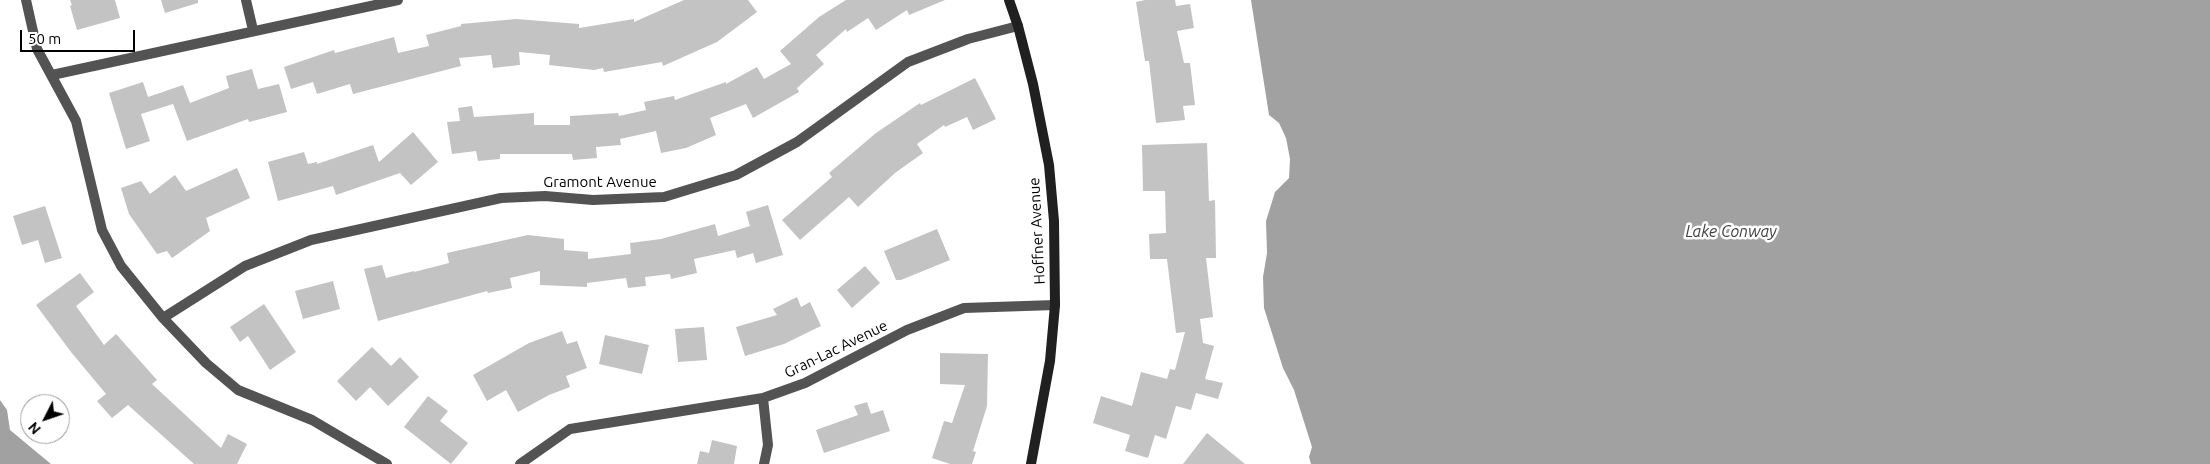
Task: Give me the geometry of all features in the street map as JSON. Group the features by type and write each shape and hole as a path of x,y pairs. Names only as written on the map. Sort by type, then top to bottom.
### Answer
{"main road":[{"name":"Hoffner Avenue","path":"1009,0 1018,26 1033,84 1049,165 1054,221 1055,305 1050,361 1031,464"}],"street":[{"path":"26,0 37,49 76,121 102,230 121,266 163,318 206,363 238,390 312,420 387,464"},
{"path":"246,0 252,30"},
{"path":"52,75 252,30 398,0"},
{"name":"Gramont Avenue","path":"163,318 245,266 311,240 501,198 545,196 593,200 664,198 736,175 797,142 908,62 968,39 1018,26"},
{"name":"Gran-Lac Avenue","path":"520,464 570,428 763,398 805,383 907,330 964,308 1055,305"},
{"path":"763,398 768,445 764,464"}],"water":[{"name":"Lake Conway","path":"1251,0 2210,0 2210,464 1311,464 1309,457 1312,447 1294,390 1283,368 1264,308 1263,277 1267,253 1266,221 1275,192 1289,178 1290,159 1286,138 1279,123 1269,115"},
{"path":"0,400 7,410 10,430 20,438 20,444 27,444 51,464 0,464"}],"building":[{"path":"70,0 115,0 120,18 77,30"},
{"path":"161,0 198,0 198,3 165,13"},
{"path":"684,0 748,0 757,12 717,42 663,66 662,62 604,72 603,68 594,70 549,65 550,55 519,52 520,65 493,68 491,55 459,58 461,66 353,94 350,84 317,94 313,82 291,89 284,67 334,50 335,53 394,37 398,53 429,46 426,35 461,26 461,24 516,19 579,24 579,28 634,19 634,22"},
{"path":"846,0 945,0 909,15 907,10 876,30 868,18 847,32 846,29 816,55 824,64 797,88 799,92 753,118 746,104 710,118 716,135 686,148 661,153 656,131 620,139 621,145 596,147 597,158 573,160 572,154 500,154 500,159 478,161 476,151 452,154 447,122 460,121 458,108 472,106 474,117 534,113 534,125 570,125 570,116 618,113 619,116 646,110 644,102 674,96 675,100 726,82 726,84 757,67 764,79 791,64 780,51 819,17"},
{"path":"1145,0 1175,0 1176,6 1190,4 1194,28 1177,31 1184,63 1190,63 1195,105 1183,106 1185,120 1156,123 1149,61 1145,61 1136,2"},
{"path":"252,69 258,89 279,84 287,112 249,122 248,119 187,141 173,104 141,114 150,141 126,149 109,93 143,82 148,97 183,85 190,103 229,88 226,76"},
{"path":"975,78 996,119 973,130 967,117 945,127 944,125 917,144 923,153 895,173 858,207 849,197 800,240 782,220 832,177 829,173 876,133 920,103 921,105"},
{"path":"413,132 438,162 411,185 400,173 336,195 333,186 278,201 268,162 304,152 308,164 317,162 317,164 373,145 379,162"},
{"path":"1207,143 1209,201 1215,200 1216,258 1206,258 1213,317 1200,319 1203,343 1214,346 1205,379 1223,383 1218,399 1196,393 1191,410 1176,406 1166,439 1155,435 1148,458 1125,451 1130,435 1093,423 1101,396 1132,406 1141,372 1167,379 1170,369 1175,370 1185,332 1176,333 1167,259 1150,259 1149,234 1166,233 1165,191 1143,191 1142,145"},
{"path":"237,168 250,198 206,218 210,231 172,258 167,251 157,254 129,214 121,188 141,181 150,194 175,175 186,191"},
{"path":"768,205 783,255 756,263 753,253 737,258 735,250 694,259 697,273 671,279 670,274 645,277 646,286 628,288 626,278 587,283 587,287 540,285 540,271 510,278 512,288 488,293 487,291 378,321 364,269 382,265 386,278 449,263 447,253 528,235 564,239 564,250 588,252 588,259 631,254 630,243 661,239 715,224 718,236 750,226 746,212"},
{"path":"45,206 62,258 45,263 38,240 22,245 13,216"},
{"path":"937,229 950,260 901,280 896,280 884,251"},
{"path":"865,266 880,283 852,308 837,290"},
{"path":"80,273 94,292 76,306 104,345 116,334 157,380 152,384 221,448 228,434 247,444 237,464 194,464 128,405 112,418 97,401 106,394 71,352 36,305"},
{"path":"333,281 340,309 303,319 295,291"},
{"path":"797,297 801,307 810,302 821,326 784,344 745,356 736,327 777,315 773,309"},
{"path":"264,304 296,352 270,370 248,336 240,342 230,327"},
{"path":"704,327 707,360 678,362 675,329"},
{"path":"562,331 567,344 577,341 587,368 566,376 570,387 549,395 518,412 506,390 487,401 473,375 529,343"},
{"path":"605,335 649,345 642,374 599,364"},
{"path":"372,347 391,366 400,357 419,377 388,406 370,387 356,401 337,381"},
{"path":"940,353 988,354 987,406 973,451 976,452 972,464 950,464 932,458 944,421 952,423 965,385 940,384"},
{"path":"428,396 448,411 440,421 468,443 451,464 404,427"},
{"path":"867,402 871,414 883,410 890,431 824,453 816,430 858,415 854,406"},
{"path":"1207,433 1245,464 1183,464"},
{"path":"712,440 737,446 734,464 697,464 700,451 709,453"}]}
